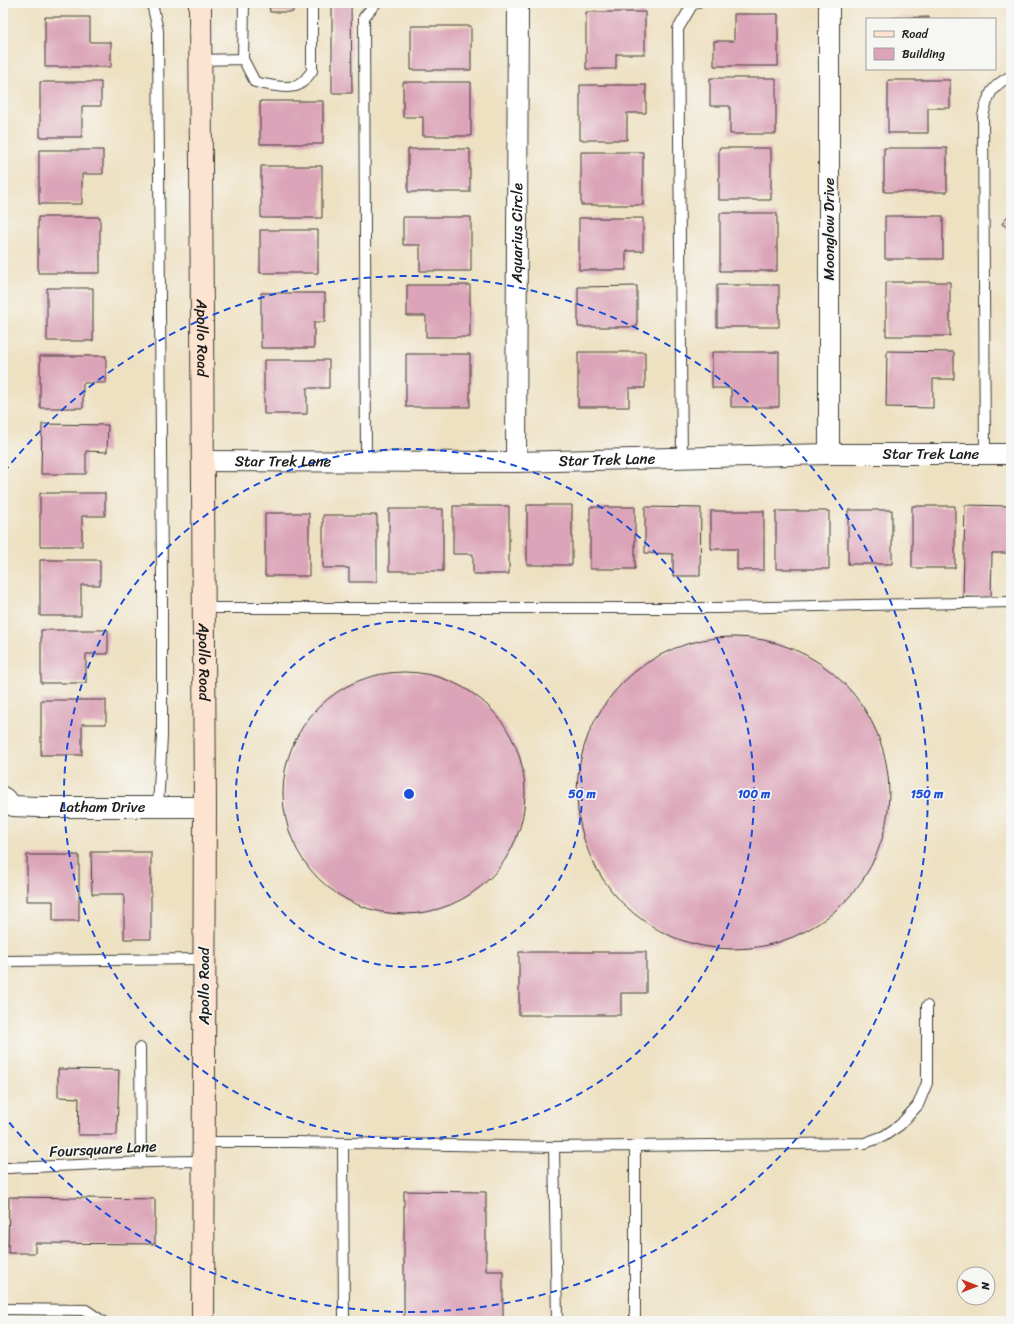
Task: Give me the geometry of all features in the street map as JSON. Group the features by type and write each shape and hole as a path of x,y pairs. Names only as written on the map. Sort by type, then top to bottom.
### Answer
{"street":[{"name":"Apollo Road","path":"200,3 205,807 203,1321"},
{"name":"Aquarius Circle","path":"516,462 518,3"},
{"name":"Moonglow Drive","path":"829,3 829,454"},
{"name":"Star Trek Lane","path":"203,461 516,462 829,454 1011,454"},
{"name":"Latham Drive","path":"3,797 13,806 205,807"}],"lane":[{"path":"149,3 152,4 158,30 162,736 158,806"},
{"path":"244,3 243,59 255,82 271,86 297,86 306,79 312,71 312,3"},
{"path":"366,461 364,17 376,3"},
{"path":"682,458 678,29 692,5 697,3"},
{"path":"200,60 243,59"},
{"path":"985,454 983,116 988,95 1001,81 1011,76"},
{"path":"204,608 716,608 1011,602"},
{"path":"3,961 204,959"},
{"name":"Foursquare Lane","path":"3,1168 121,1164 204,1152 343,1143 635,1147 864,1143 884,1136 910,1116 918,1105 927,1083 927,1006"},
{"path":"140,1048 141,1161"},
{"path":"343,1143 344,1321"},
{"path":"554,1147 557,1321"},
{"path":"635,1147 635,1321"},
{"path":"3,1309 86,1310 102,1321"}],"building":[{"path":"269,3 293,3 293,12 270,12"},
{"path":"332,3 351,3 352,93 332,93"},
{"path":"586,12 645,12 645,54 616,54 616,69 586,69"},
{"path":"734,14 778,14 778,66 714,66 714,41 734,41"},
{"path":"45,17 90,17 90,42 111,42 111,67 45,67"},
{"path":"929,17 929,18 890,18"},
{"path":"411,26 471,26 471,70 411,70"},
{"path":"710,78 776,78 776,134 730,134 730,106 710,106"},
{"path":"888,80 950,80 950,108 928,108 928,133 888,133"},
{"path":"40,82 101,82 101,106 82,106 82,137 40,137"},
{"path":"403,82 471,82 471,136 423,136 423,117 403,117"},
{"path":"580,85 646,85 646,113 627,113 627,140 580,140"},
{"path":"260,101 323,101 323,144 260,144"},
{"path":"719,148 771,148 771,200 719,200"},
{"path":"884,148 947,148 947,192 884,192"},
{"path":"408,149 470,149 470,192 408,192"},
{"path":"39,150 103,150 103,174 82,174 82,204 39,204"},
{"path":"581,152 643,152 643,205 581,205"},
{"path":"261,166 322,166 322,218 261,218"},
{"path":"1011,211 1011,230 1002,224"},
{"path":"720,213 777,213 777,271 720,271"},
{"path":"885,216 943,216 943,259 885,259"},
{"path":"38,217 100,217 100,273 38,273"},
{"path":"403,217 471,217 471,271 420,271 420,245 403,245"},
{"path":"579,218 643,218 643,251 626,251 626,270 579,270"},
{"path":"260,230 318,230 318,273 260,273"},
{"path":"886,282 950,282 950,336 886,336"},
{"path":"407,285 470,285 470,337 426,337 426,316 407,316"},
{"path":"717,285 779,285 779,327 717,327"},
{"path":"637,286 637,327 578,327 578,287"},
{"path":"47,288 93,288 93,341 47,341"},
{"path":"261,293 325,293 325,322 314,322 314,348 261,348"},
{"path":"887,351 954,352 954,379 933,379 933,408 886,407"},
{"path":"578,352 645,352 645,388 629,388 629,407 578,407"},
{"path":"712,352 779,352 779,407 731,407 731,388 712,388"},
{"path":"406,354 470,354 470,407 406,407"},
{"path":"40,356 106,356 106,383 83,383 83,408 40,408"},
{"path":"264,360 329,360 329,388 307,388 307,414 264,414"},
{"path":"42,424 108,425 107,452 86,451 86,474 41,474"},
{"path":"40,493 105,493 105,516 82,516 82,546 40,546"},
{"path":"527,505 572,505 572,565 527,565"},
{"path":"965,505 1011,506 1011,553 992,553 991,598 963,597"},
{"path":"453,506 509,506 509,574 473,574 473,554 453,554"},
{"path":"912,506 955,506 955,568 912,568"},
{"path":"590,507 635,507 635,569 590,569"},
{"path":"645,507 701,508 700,576 673,576 673,554 645,553"},
{"path":"389,509 443,509 443,571 389,571"},
{"path":"848,510 892,510 892,564 848,564"},
{"path":"711,511 764,511 764,570 737,570 737,549 711,549"},
{"path":"776,511 829,511 829,569 776,569"},
{"path":"265,513 309,513 309,576 265,576"},
{"path":"323,515 377,515 377,582 349,582 349,568 323,568"},
{"path":"40,560 100,560 100,585 81,585 81,616 40,616"},
{"path":"41,630 108,630 108,654 86,654 86,683 41,683"},
{"path":"733,637 763,640 807,655 832,672 854,694 871,719 877,733 886,763 889,793 886,823 871,867 854,892 832,914 807,931 793,937 763,946 733,949 703,946 659,931 634,914 612,892 595,867 589,853 580,823 577,793 580,763 595,719 612,694 634,672 659,655 673,649 703,640"},
{"path":"404,672 428,674 450,681 471,692 490,707 505,726 516,747 523,769 525,793 523,817 516,839 505,860 490,879 471,894 450,905 428,912 404,914 380,912 358,905 337,894 318,879 303,860 292,839 285,817 283,793 285,769 292,747 303,726 318,707 337,692 358,681 380,674"},
{"path":"41,700 106,700 106,724 82,724 82,755 41,755"},
{"path":"91,852 151,852 151,939 124,939 124,894 92,894"},
{"path":"27,855 79,855 79,921 53,921 53,901 27,901"},
{"path":"519,952 646,952 646,993 621,993 621,1015 519,1015"},
{"path":"58,1069 119,1070 117,1135 78,1135 79,1098 58,1097"},
{"path":"404,1191 486,1192 486,1271 503,1271 503,1321 404,1321"},
{"path":"9,1197 155,1199 155,1244 35,1243 35,1253 8,1253"}]}
